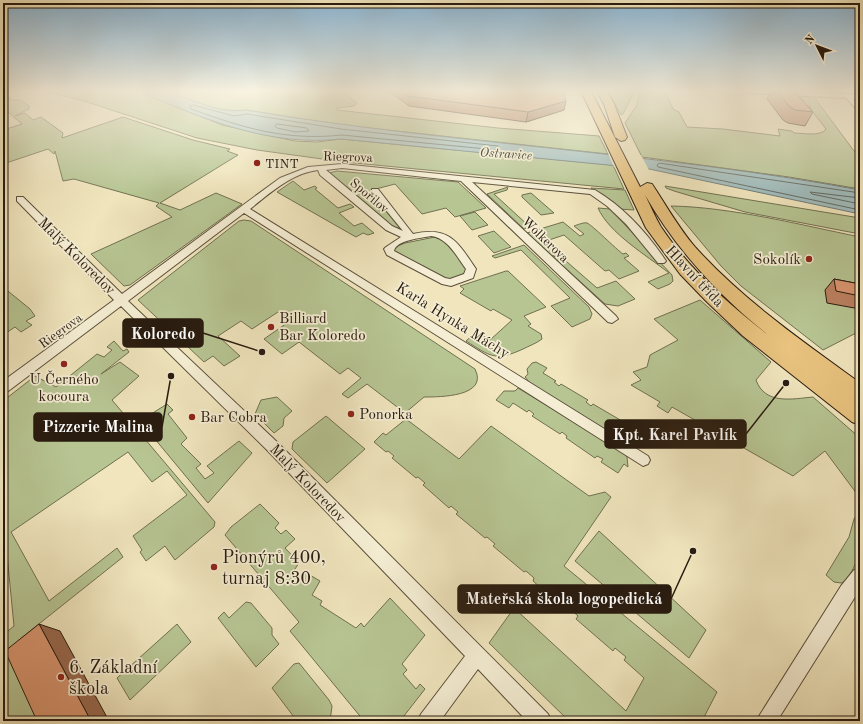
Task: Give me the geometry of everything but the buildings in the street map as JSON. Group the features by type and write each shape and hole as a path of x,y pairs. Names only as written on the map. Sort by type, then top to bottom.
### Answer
{"main road":[{"path":"604,125 615,137 644,194"},
{"path":"613,125 615,137"},
{"name":"Hlavní třída","path":"644,194 686,247 731,293 767,324 860,394"},
{"name":"Hlavní třída","path":"644,194 654,228 668,249 713,298 750,331 860,416"}],"street":[{"name":"Riegrova","path":"3,388 283,180 308,169 342,166 592,192 604,198 651,245 660,261"},
{"name":"Spořilov","path":"321,167 323,173 389,228 408,237 408,231 375,191"},
{"name":"Wolkerova","path":"463,178 612,319"},
{"name":"Malý Koloredov","path":"20,199 122,301 271,445 541,721"},
{"name":"Karla Hynka Máchy","path":"244,209 643,460"},
{"path":"431,233 438,233 444,236 470,269 469,276 451,283 442,281 390,253 389,249 392,245 408,237 431,233"},
{"path":"766,721 847,592 860,576"},
{"path":"428,721 477,655"}],"green space":[{"path":"20,125 52,125 63,133 62,138 100,125 147,125 193,140 230,149 227,151 238,155 160,203 180,210 216,193 242,204 130,285 124,286 91,254 172,217 156,206 159,203 74,179 63,181 55,151 54,154 48,149 3,164 3,130"},
{"path":"157,125 221,125 295,141 317,142 341,139 613,165 624,189 344,162 257,150 197,138"},
{"path":"340,125 469,125 599,136 608,154"},
{"path":"626,125 686,125 687,127 723,129 780,136 778,129 792,131 794,133 816,134 826,129 823,125 835,125 854,151 860,152 860,189 789,177 642,157"},
{"path":"337,171 458,182 486,208 455,217 446,208 422,214 395,184 372,190 402,229 393,227 329,173"},
{"path":"293,181 304,190 315,186 317,188 315,189 338,208 350,204 354,207 339,213 354,226 362,223 374,233 368,235 363,233 356,237 277,192"},
{"path":"665,186 860,218 860,234 745,212 674,191 666,188"},
{"path":"508,187 507,190 494,194 530,227 524,229 487,194"},
{"path":"591,188 625,190 634,210 619,209"},
{"path":"531,193 554,213 541,215 522,197 522,195"},
{"path":"671,206 694,207 742,213 860,237 860,331 823,350 741,286 721,266"},
{"path":"598,208 610,209 672,275 673,281 670,284 658,289 648,282 669,273 619,235 603,217"},
{"path":"475,212 488,225 472,230 460,216"},
{"path":"239,221 251,221 475,369 477,378 475,385 469,390 460,394 440,397 424,397 405,413 367,384 348,398 342,394 361,378 348,368 340,374 299,342 282,354 264,339 290,321 278,312 252,329 241,321 218,336 240,356 224,366 213,356 204,362 138,300"},
{"path":"563,222 580,236 584,234 574,226 584,223 589,224 623,254 626,253 629,256 624,258 639,271 619,279 609,270 605,271 564,235 546,241 558,253 552,256 527,233"},
{"path":"494,231 511,247 494,253 478,236"},
{"path":"435,237 441,238 465,265 466,271 462,275 448,281 394,251 395,247 405,243"},
{"path":"524,245 589,307 592,314 590,319 572,327 551,306 570,298 521,250 495,258 492,256"},
{"path":"559,255 597,288 616,281 635,299 618,306 605,304 553,257"},
{"path":"508,271 546,307 524,316 531,324 528,326 541,334 542,339 513,353 493,356 466,341 476,332 490,340 512,320 493,309 491,311 460,293 464,289 460,286"},
{"path":"3,287 30,309 35,316 26,321 32,325 21,332 15,327 3,335"},
{"path":"700,300 771,362 756,380 760,388 772,397 780,399 813,397 860,438 860,490 857,494 825,451 793,476 672,407 668,413 657,406 660,402 631,385 641,380 633,372 647,367 650,355 678,340 654,319"},
{"path":"114,341 123,351 127,349 129,352 101,374 120,362 139,376 112,400 215,522 214,527 175,560 165,546 146,561 140,552 142,550 133,536 187,495 167,471 152,482 128,452 11,532 49,601 117,548 123,557 20,639 58,721 3,721 3,635 14,626 5,534 3,531 3,401 35,376 56,387 97,354 104,357 112,350 107,347"},
{"path":"536,362 547,368 543,373 556,381 554,382 559,386 561,384 588,400 586,402 591,406 593,404 622,421 621,423 627,427 628,425 644,435 641,441 643,445 634,448 530,383 525,377 528,374 527,369 532,363"},
{"path":"518,388 624,453 627,457 628,467 624,464 618,473 601,462 603,459 597,456 595,458 566,438 567,436 562,432 560,434 532,416 534,414 529,410 527,412 513,403 509,408 496,400 504,391 515,391"},
{"path":"277,397 292,411 284,418 283,426 274,433 255,414 261,400"},
{"path":"167,404 173,410 168,414 187,438 181,444 201,464 196,468 205,479 214,473 207,466 239,441 252,453 208,503 140,421"},
{"path":"326,416 365,449 327,483 292,449 293,442"},
{"path":"406,419 459,459 491,426 589,496 605,492 611,497 564,566 717,692 702,721 569,721 489,643 514,608 626,711 644,678 624,660 626,657 615,648 613,651 576,619 578,616 568,607 566,610 533,581 534,578 526,571 524,572 493,546 495,544 487,537 485,538 456,514 458,512 451,506 449,508 423,485 425,483 418,477 416,478 392,458 394,456 388,451 386,452 374,442 383,433 386,435"},
{"path":"260,504 279,523 275,528 281,534 286,530 295,539 285,548 299,563 291,575 298,578 303,571 320,581 312,595 322,601 320,605 356,628 361,623 364,627 390,598 425,635 402,664 407,670 403,674 416,689 420,684 425,689 400,721 364,721 290,631 299,622 225,535 231,527"},
{"path":"860,511 860,554 846,581 841,583 834,582 826,575 849,537 854,519"},
{"path":"599,531 706,630 689,658 575,561"},
{"path":"246,602 251,603 272,628 272,635 279,644 256,667 218,618 224,612 229,618"},
{"path":"177,624 191,642 130,700 117,678"},
{"path":"299,663 329,700 332,706 330,721 297,721 272,688 294,664"}],"water":[{"name":"Ostravice","path":"226,125 344,125 707,166 860,190 860,214 649,169 341,139 288,139 263,135"}],"pier":[{"path":"607,151 641,155 650,172 614,167"}],"place":[{"name":"TINT","path":"257,163"},
{"name":"Sokolík","path":"809,259"},
{"name":"Billiard Bar Koloredo","path":"271,327"},
{"name":"Koloredo","path":"262,352"},
{"name":"U Černého kocoura","path":"64,364"},
{"name":"Pizzerie Malina","path":"171,376"},
{"name":"Kpt. Karel Pavlík","path":"786,383"},
{"name":"Ponorka","path":"351,414"},
{"name":"Bar Cobra","path":"192,417"},
{"name":"Mateřská škola logopedická","path":"693,551"},
{"name":"Pionýrů 400, turnaj 8:30","path":"214,567"},
{"name":"6. Základní škola","path":"61,677"}]}
